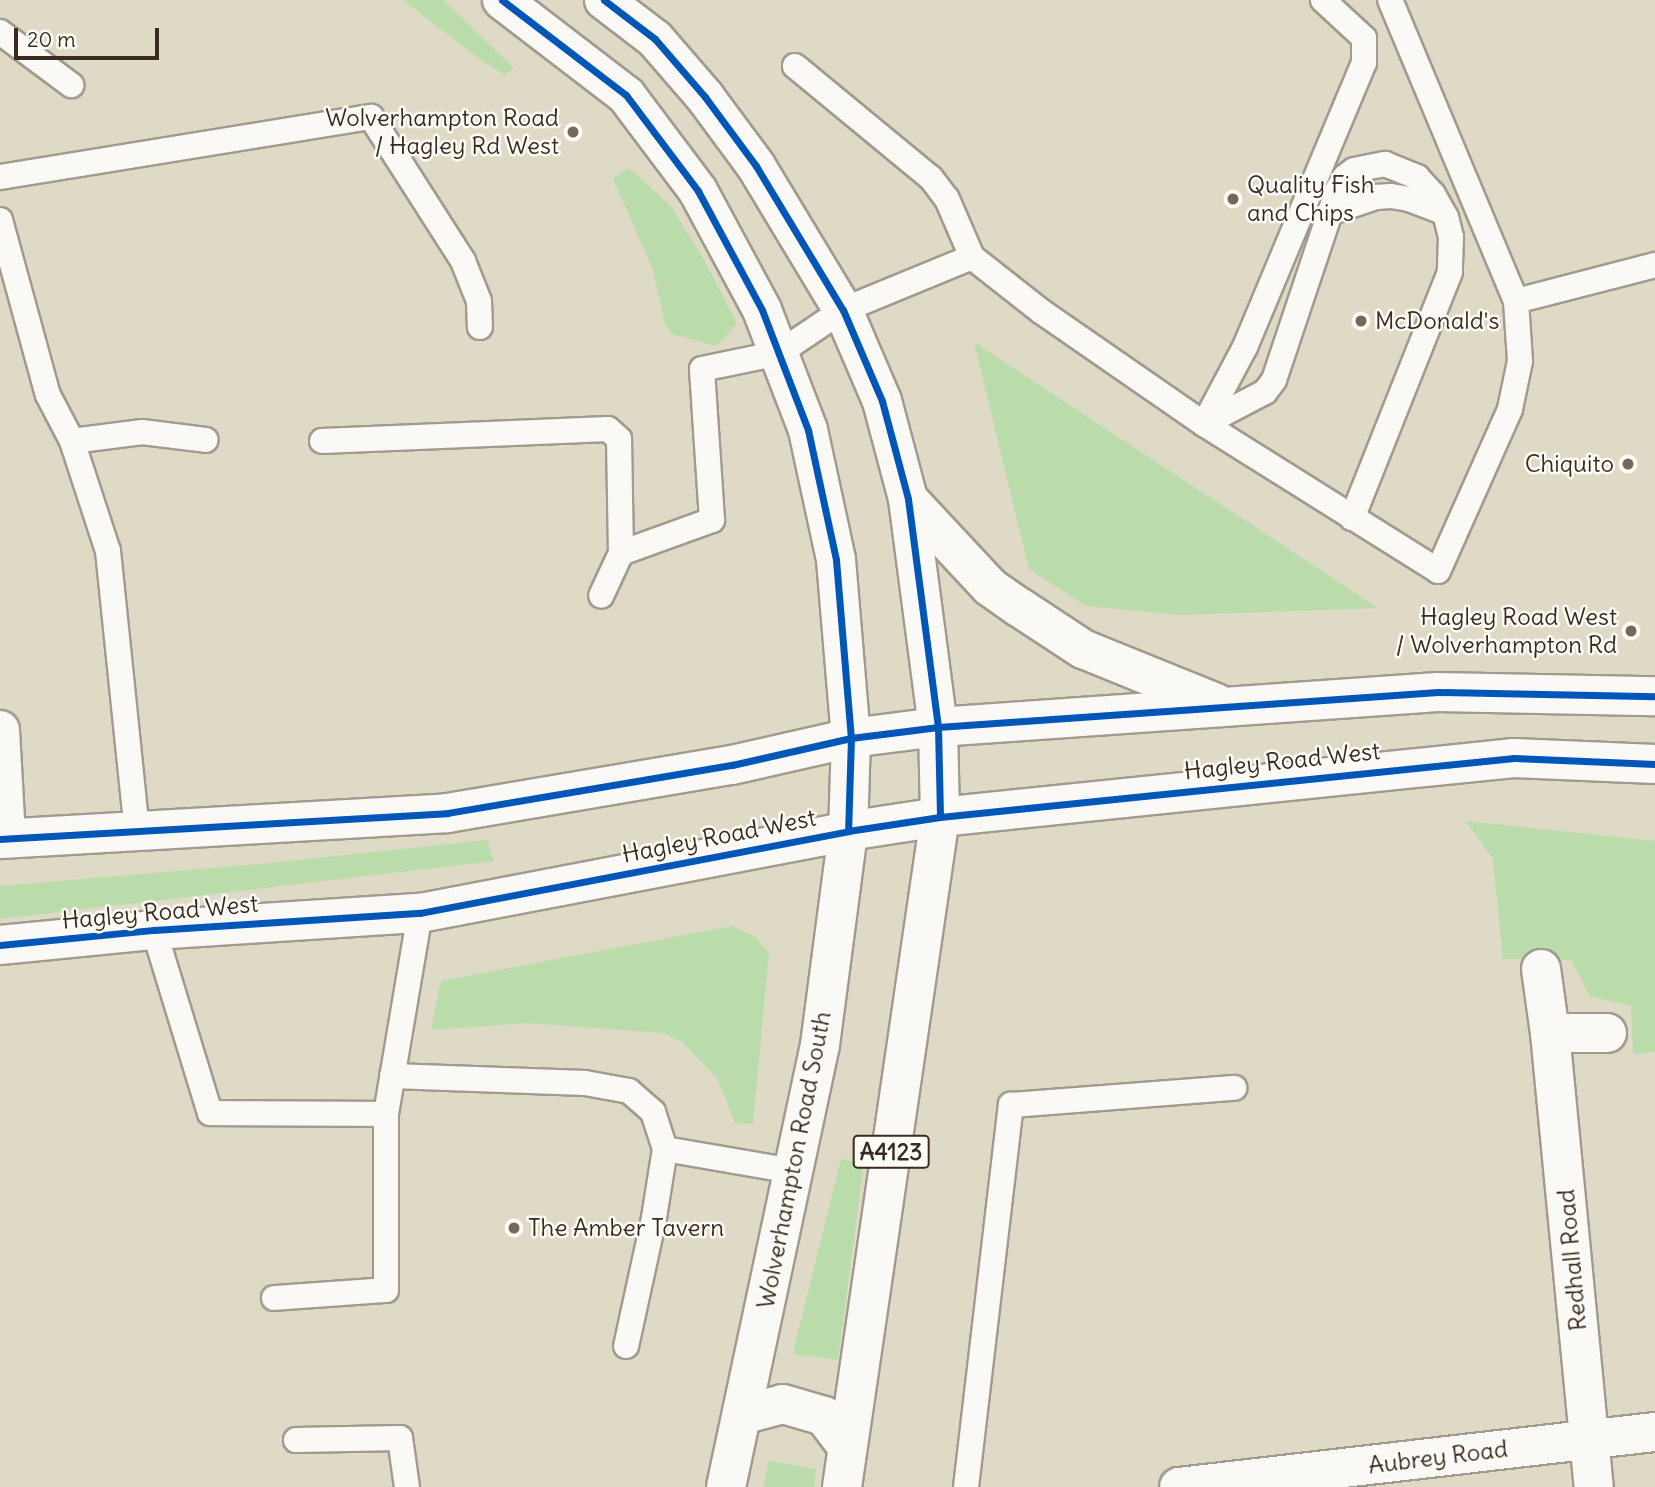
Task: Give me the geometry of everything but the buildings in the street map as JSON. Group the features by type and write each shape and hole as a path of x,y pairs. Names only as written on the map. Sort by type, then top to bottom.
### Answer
{"main road":[{"name":"Wolverhampton Road South","path":"502,0 626,95 698,191 762,310 808,430 836,560 851,738 848,831 822,1031 726,1487"},
{"path":"604,0 655,39 705,97 756,166 843,310 882,401 908,499 938,727 940,817"},
{"path":"908,499 990,587 1083,649 1225,707"},
{"path":"0,730 3,839 447,813 732,765 851,738 938,727 1438,692 1655,696"},
{"name":"Hagley Road West","path":"0,945 154,930 420,913 848,831 940,817 1514,758 1655,764"},
{"name":"A4123","path":"842,1487 940,817"},
{"name":"Redhall Road","path":"1541,969 1550,1033 1594,1487"},
{"path":"1550,1033 1608,1033"},
{"path":"742,1415 783,1404 824,1416 847,1446"},
{"name":"Aubrey Road","path":"1179,1487 1655,1432"}],"lane":[{"path":"1203,424 1245,347 1364,63 1364,38 1323,0"},
{"path":"795,66 931,178 947,199 972,257 1042,312 1203,424 1438,572 1510,410 1520,361 1517,301 1390,0"},
{"path":"0,32 71,85"},
{"path":"0,177 371,117 463,261 479,301 480,327"},
{"path":"1203,424 1265,392 1274,380 1329,213 1345,177 1354,170 1385,164 1417,177 1433,194 1444,212 1451,237 1450,272 1352,518"},
{"path":"0,220 48,395 72,442 108,551 137,831"},
{"path":"621,553 712,520 702,369 779,353 843,310 972,257"},
{"path":"1517,301 1655,265"},
{"path":"322,441 608,429 620,439 621,553 601,596"},
{"path":"72,442 142,432 206,440"},
{"path":"274,1298 386,1290 386,1114 420,913"},
{"path":"154,930 210,1113 386,1114"},
{"path":"392,1076 585,1083 629,1091 653,1112 665,1149 654,1218 626,1346"},
{"path":"966,1487 1011,1105 1234,1088"},
{"path":"665,1149 793,1171"},
{"path":"296,1440 400,1437 407,1487"}],"green space":[{"path":"403,0 443,0 514,68 505,75 481,60"},
{"path":"629,168 671,206 707,265 737,324 716,346 672,334 665,324 653,269 613,179"},
{"path":"974,342 1378,608 1180,615 1086,606 1029,569"},
{"path":"1466,821 1655,841 1655,1052 1633,1054 1631,1006 1590,996 1571,960 1503,959 1493,859"},
{"path":"487,840 494,861 0,919 0,886 270,863"},
{"path":"732,926 754,936 769,953 753,1124 735,1123 717,1078 683,1043 664,1033 526,1023 431,1030 441,981"},
{"path":"841,1159 864,1163 838,1360 793,1354"},
{"path":"769,1461 816,1469 814,1487 763,1487"}],"cycle path":[{"path":"502,0 626,95 698,191 762,310 808,430 836,560 851,738 848,831"},
{"path":"604,0 655,39 705,97 756,166 843,310 882,401 908,499 938,727 940,817"},
{"path":"0,839 447,813 732,765 851,738 938,727 1438,692 1655,696"},
{"path":"0,945 154,930 420,913 848,831 940,817 1514,758 1655,764"}],"place":[{"name":"Wolverhampton Road / Hagley Rd West","path":"573,132"},
{"name":"Quality Fish and Chips","path":"1233,199"},
{"name":"McDonald's","path":"1361,321"},
{"name":"Chiquito","path":"1628,464"},
{"name":"Hagley Road West / Wolverhampton Rd","path":"1631,631"},
{"name":"The Amber Tavern","path":"514,1228"}]}
